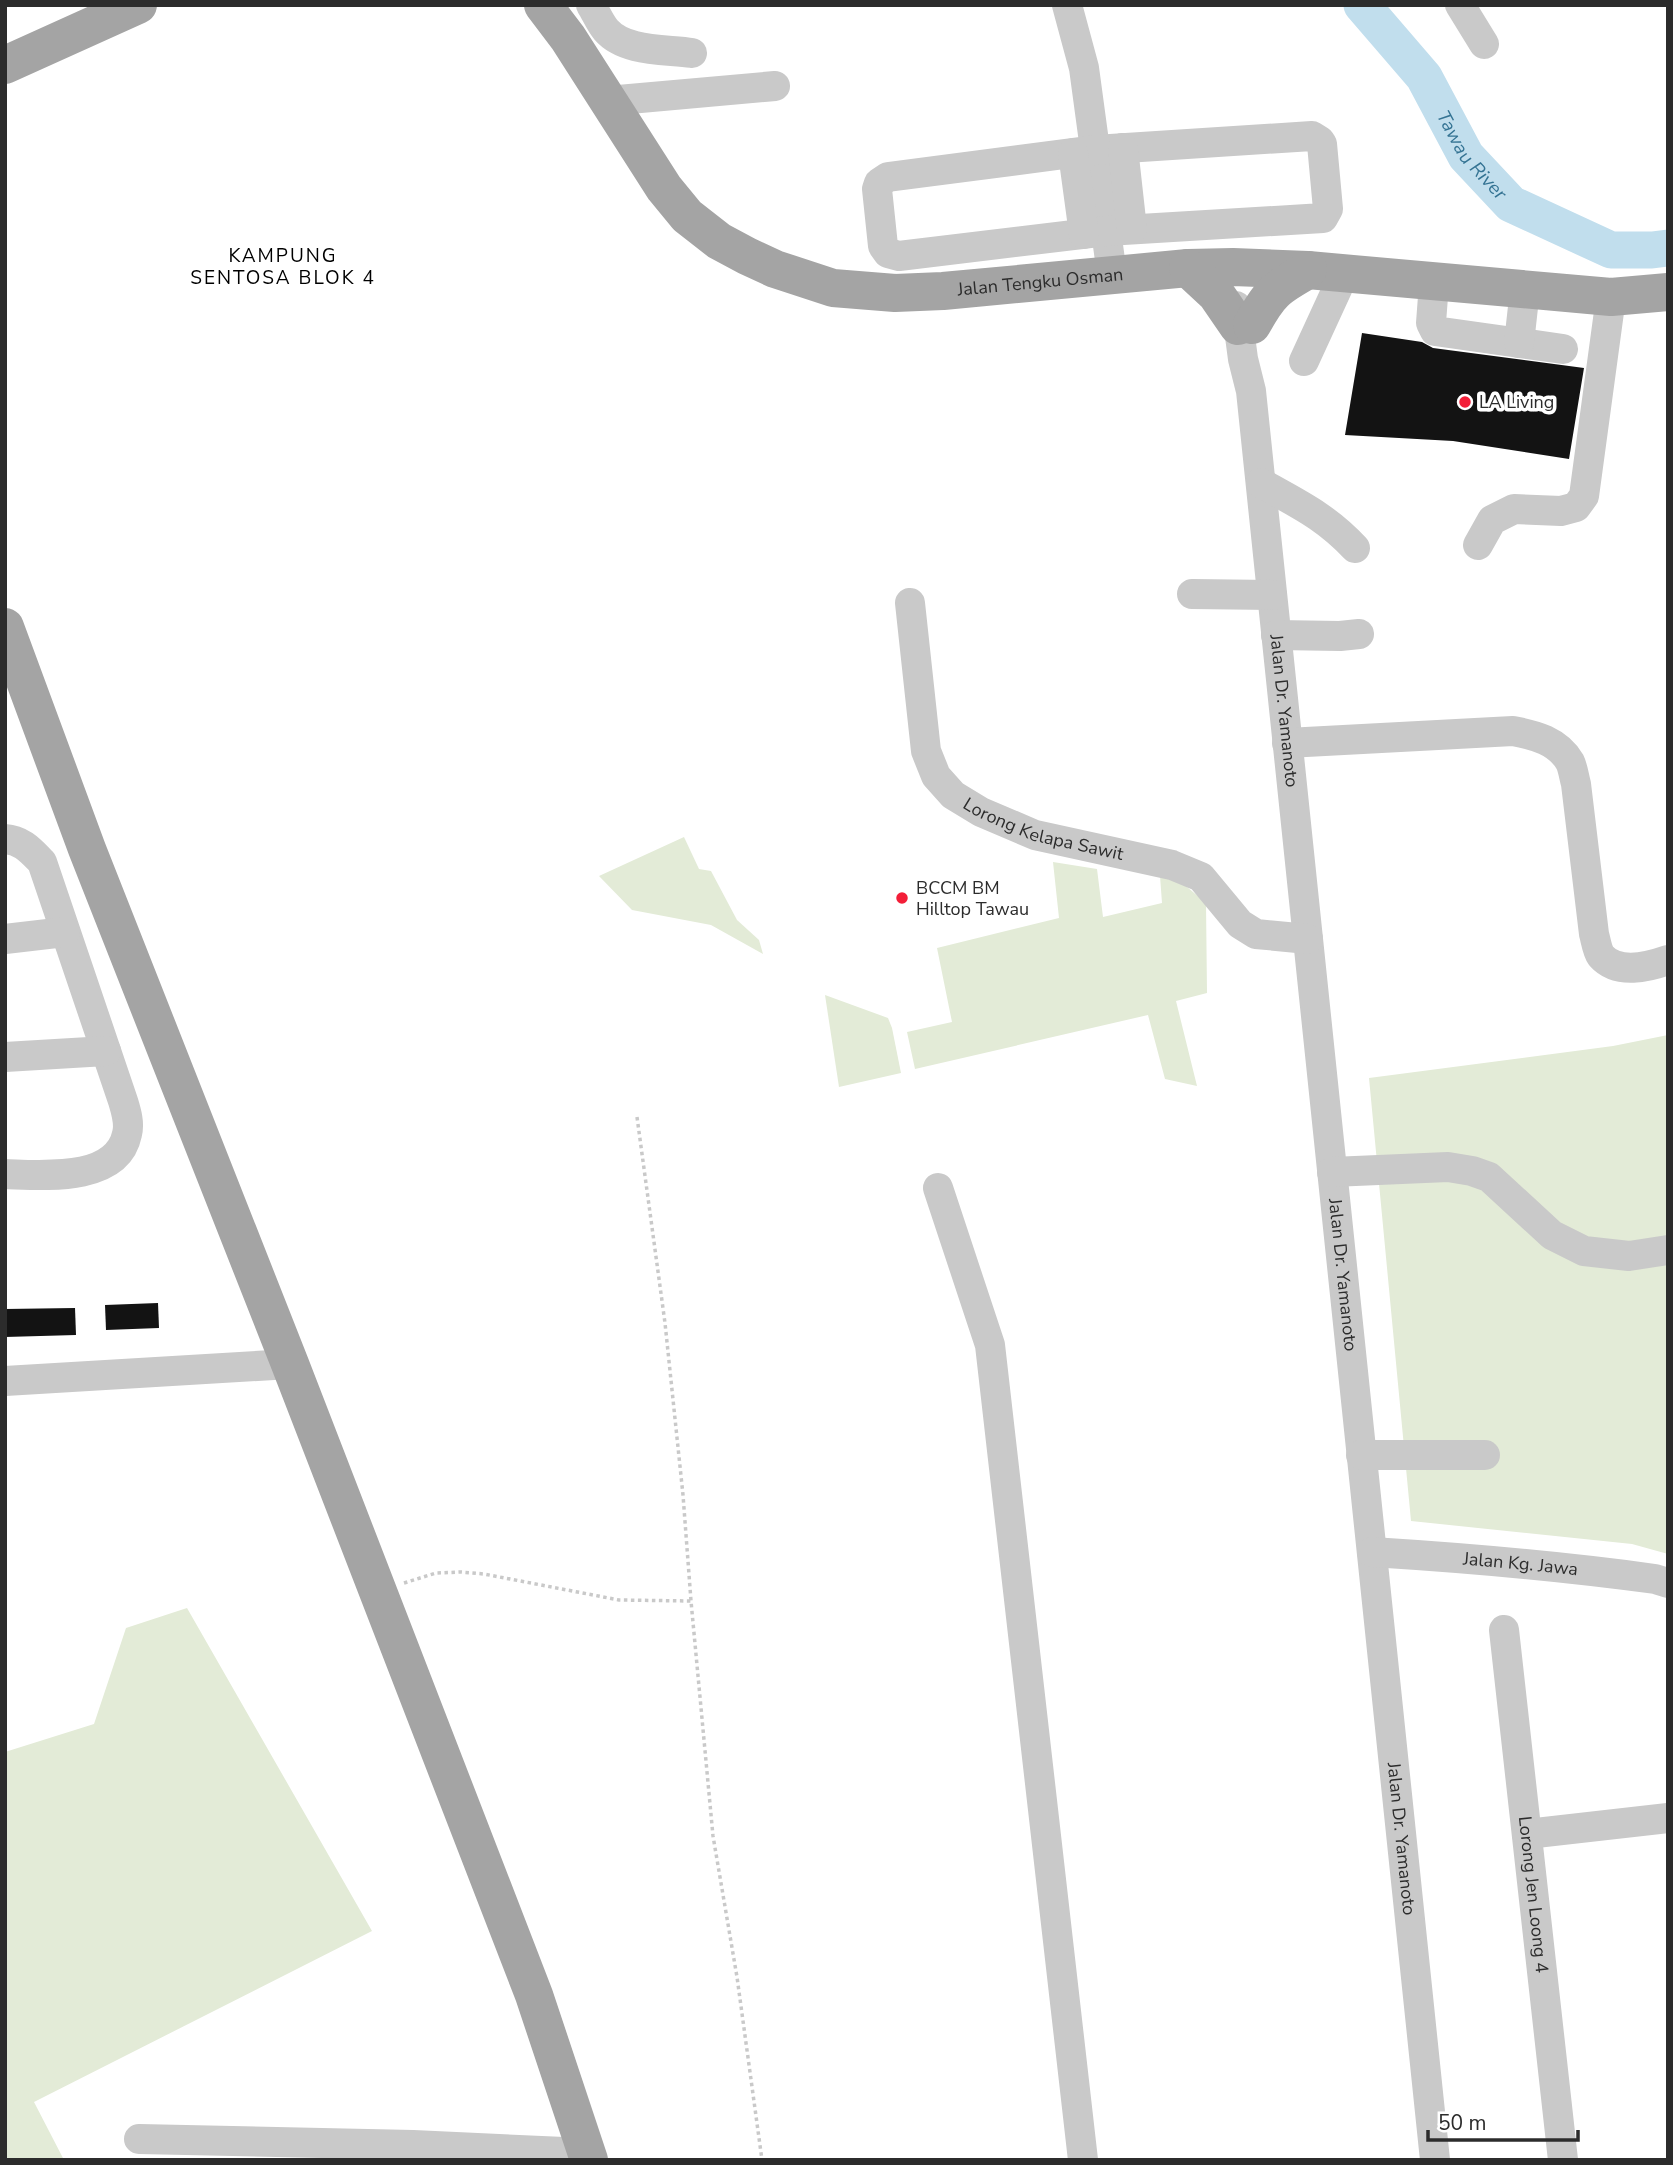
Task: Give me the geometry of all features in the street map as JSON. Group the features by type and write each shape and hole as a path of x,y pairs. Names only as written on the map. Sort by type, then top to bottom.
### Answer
{"main road":[{"path":"5,65 138,5"},
{"name":"Jalan Tengku Osman","path":"543,5 568,38 664,188 687,216 728,246 775,269 833,288 895,293 943,291 1188,268 1241,267 1611,297 1668,292"},
{"path":"1188,268 1245,325 1279,287 1326,272"},
{"path":"5,627 87,849 534,1995 587,2153"}],"street":[{"path":"591,5 605,29 618,41 692,53"},
{"path":"1067,5 1084,68 1112,275"},
{"path":"1460,5 1483,44"},
{"path":"607,101 775,86"},
{"path":"1312,136 1322,144 1328,209 1323,218 1107,231 899,256 888,253 883,246 878,183 888,177 1097,150 1312,136"},
{"name":"Jalan Dr. Yamanoto","path":"1241,267 1245,325 1254,359 1251,391 1435,2160"},
{"path":"1304,361 1326,272"},
{"path":"1433,282 1431,323 1435,331 1563,349"},
{"path":"1519,343 1525,289"},
{"path":"1478,545 1492,520 1514,509 1561,511 1576,507 1584,496 1611,297"},
{"path":"1261,483 1321,517 1355,548"},
{"path":"1192,594 1272,595"},
{"name":"Lorong Kelapa Sawit","path":"910,603 926,751 936,776 953,795 981,812 1035,835 1172,864 1200,877 1240,924 1256,934 1308,939"},
{"path":"1276,635 1359,634"},
{"path":"1287,743 1513,731 1535,735 1556,746 1570,762 1576,784 1594,934 1599,954 1610,963 1628,968 1649,967 1668,960"},
{"path":"5,839 26,846 42,862 127,1119 127,1134 121,1148 106,1162 85,1171 60,1176 5,1174"},
{"path":"42,862 87,849"},
{"path":"5,939 65,932"},
{"path":"5,1057 106,1051"},
{"path":"1332,1172 1448,1167 1472,1171 1489,1177 1552,1234 1584,1251 1629,1256 1668,1250"},
{"path":"938,1188 990,1345 1083,2160"},
{"path":"5,1381 290,1364"},
{"path":"1362,1455 1485,1455"},
{"name":"Jalan Kg. Jawa","path":"1372,1552 1570,1568 1655,1579 1668,1584"},
{"name":"Lorong Jen Loong 4","path":"1504,1630 1563,2160"},
{"path":"1527,1834 1668,1818"},
{"path":"139,2139 200,2150 587,2153"}],"path":[{"path":"637,1117 665,1323 713,1836 737,1978 762,2160"},
{"path":"378,1591 436,1573 461,1572 619,1600 691,1601"}],"green space":[{"path":"684,837 699,869 711,871 737,920 759,940 763,954 711,925 632,910 599,876"},
{"path":"1053,862 1097,869 1103,917 1162,903 1160,876 1180,881 1206,903 1207,993 1176,1001 1197,1086 1165,1079 1148,1015 915,1069 907,1032 952,1022 937,948 1059,918"},
{"path":"825,995 888,1018 901,1073 839,1087"},
{"path":"1668,1035 1668,1554 1632,1544 1411,1521 1369,1078 1613,1046"},
{"path":"187,1608 372,1931 34,2102 64,2160 5,2160 5,1752 94,1724 126,1628"}],"building":[{"name":"LA Living","path":"1362,333 1422,342 1433,348 1584,368 1569,459 1453,441 1345,435"},
{"path":"158,1303 159,1328 106,1330 105,1305"},
{"path":"75,1308 76,1335 5,1337 5,1309"}],"waterway":[{"name":"Tawau River","path":"1362,5 1424,77 1466,156 1511,204 1611,250 1668,248"}],"place":[{"name":"LA Living","path":"1465,402"},
{"name":"BCCM BM Hilltop Tawau","path":"902,898"}],"district":[{"name":"KAMPUNG SENTOSA BLOK 4","path":"283,266"}]}
